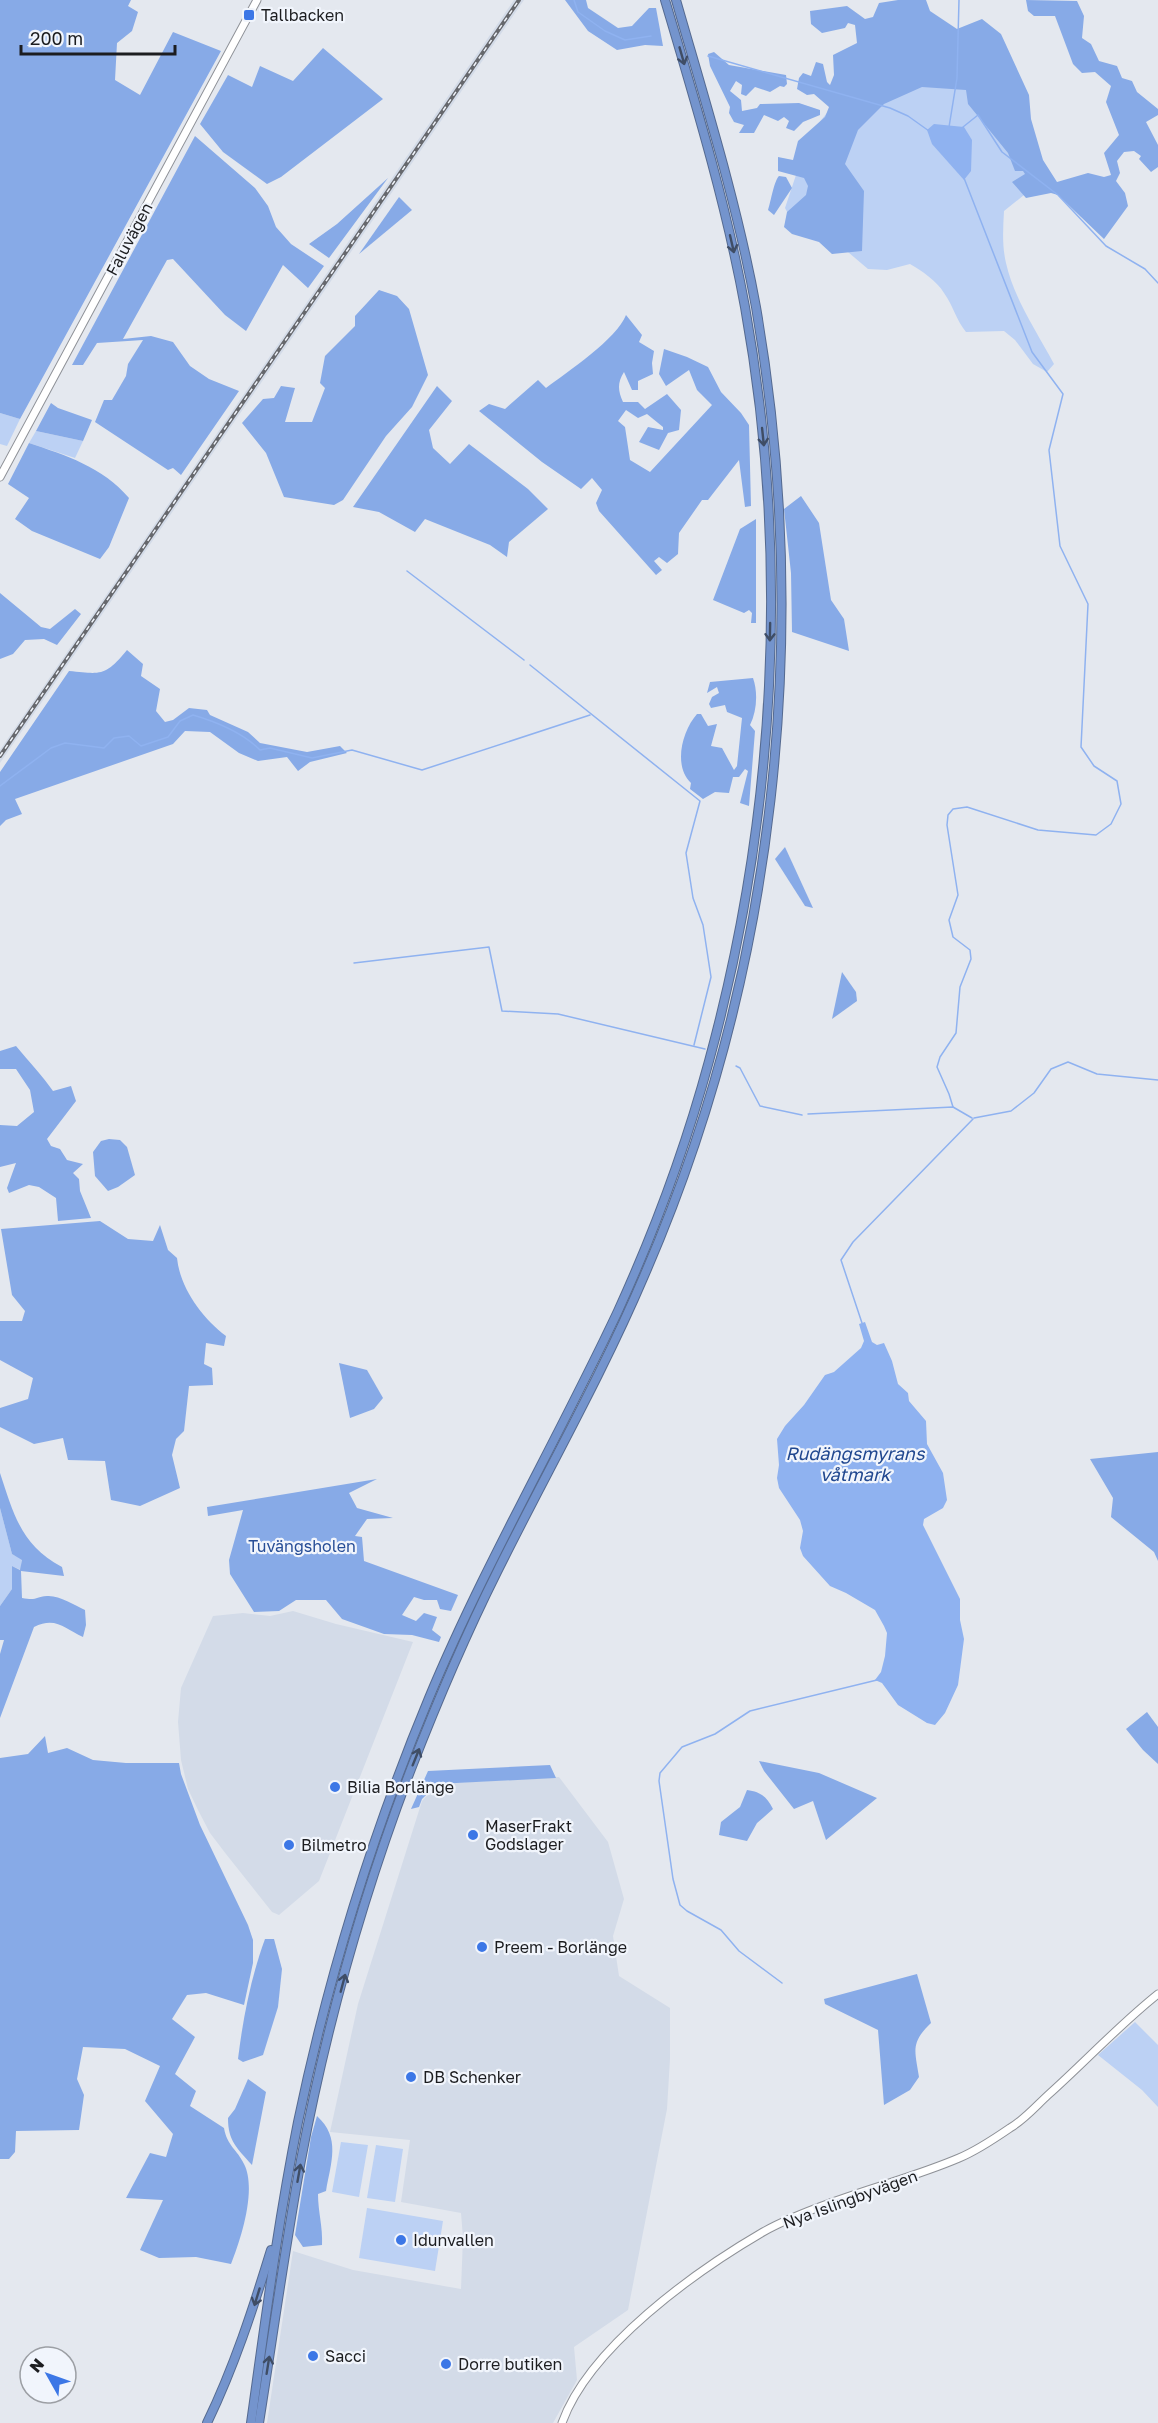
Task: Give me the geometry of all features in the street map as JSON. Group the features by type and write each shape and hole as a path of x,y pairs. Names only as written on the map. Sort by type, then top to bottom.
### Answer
{"highway":[{"path":"251,2423 280,2221 299,2120 327,1997 377,1835 422,1715 455,1636 597,1353 657,1218 693,1118 709,1062 728,989 746,900 756,838 769,701 771,583 764,437 747,319 733,247 704,134 665,0"},
{"path":"259,2423 290,2221 320,2071 354,1942 386,1839 410,1772 465,1641 616,1339 666,1223 699,1131 719,1065 738,992 756,903 766,841 779,704 782,584 780,515 773,435 765,362 742,241 676,0"},
{"path":"207,2423 246,2332 280,2221"}],"street":[{"name":"Faluvägen","path":"0,477 257,0"},
{"name":"Nya Islingbyvägen","path":"562,2423 566,2412 591,2372 621,2339 657,2306 692,2279 764,2231 829,2204 961,2157 1012,2127 1061,2084 1122,2022 1158,1994"}],"shaded area":[{"path":"514,0 524,0 0,763 0,750"},
{"path":"965,62 1032,160 1024,195 1004,211 1003,244 1014,289 1054,364 1047,372 1033,364 1015,340 1004,331 966,332 941,289 915,267 910,264 887,270 868,269 835,241 793,223 785,208 797,172 800,146 840,97"},
{"path":"0,413 20,419 7,446 0,444"},
{"path":"36,431 83,441 75,458 29,443"},
{"path":"0,1508 12,1554 22,1559 21,1570 12,1566 12,1589 0,1606"},
{"path":"293,1611 336,1624 413,1642 319,1881 279,1915 272,1912 210,1833 188,1789 181,1760 178,1722 181,1688 213,1616 243,1613 270,1616"},
{"path":"559,1777 608,1842 624,1899 613,1936 619,1976 670,2008 667,2109 628,2310 574,2347 577,2380 553,2423 267,2423 293,2251 353,2270 461,2289 463,2238 461,2213 401,2202 410,2140 330,2132 358,2004 422,1801 438,1784"},
{"path":"1135,2022 1158,2045 1158,2107 1142,2090 1098,2055"},
{"path":"341,2142 368,2145 359,2197 332,2192"},
{"path":"376,2145 403,2149 395,2202 367,2198"},
{"name":"Idunvallen","path":"367,2208 443,2221 435,2271 359,2258"}],"green space":[{"path":"0,0 131,0 128,6 138,12 132,31 117,43 115,80 140,95 173,32 221,51 20,419 0,413"},
{"path":"565,0 586,0 588,8 618,28 632,26 649,8 656,8 663,46 645,45 617,50 588,31"},
{"path":"926,0 930,11 957,29 982,19 1001,34 1029,95 1031,119 1043,160 1057,182 1088,173 1104,177 1111,175 1104,153 1119,135 1106,102 1111,86 1095,72 1082,73 1073,64 1055,16 1034,16 1028,11 1026,0 1077,1 1084,16 1082,38 1091,44 1099,61 1117,66 1122,78 1132,81 1137,92 1158,109 1158,115 1146,122 1158,145 1158,167 1151,172 1139,159 1141,156 1134,151 1124,152 1117,161 1120,173 1116,181 1125,193 1128,206 1104,239 1058,195 1051,193 1026,198 1012,182 1025,174 1023,171 1015,171 1008,153 968,104 966,90 922,87 884,104 858,130 845,164 864,191 862,251 832,254 819,242 792,234 784,227 787,212 806,195 808,186 804,178 778,171 778,157 793,160 798,141 825,117 829,107 814,94 807,95 797,89 799,78 803,73 811,76 816,62 823,64 827,82 830,85 834,75 833,55 857,43 855,25 848,23 845,28 822,33 811,24 810,11 847,6 865,19 873,17 879,3"},
{"path":"323,48 383,99 281,177 267,184 223,152 200,124 228,75 252,87 260,66 293,81"},
{"path":"714,52 729,65 786,75 787,84 784,87 780,86 770,92 755,87 746,96 741,94 742,85 736,81 730,91 741,100 742,111 757,108 760,104 799,103 820,110 820,115 803,122 794,131 786,128 789,121 784,117 778,121 764,115 754,133 739,133 744,125 734,122 729,113 730,107 710,66 708,54"},
{"path":"195,136 255,188 268,206 276,227 291,244 324,266 308,288 283,265 246,331 225,315 173,259 167,260 123,339 151,336 173,342 190,366 209,379 239,391 181,475 173,468 168,470 95,422 104,400 112,400 126,376 128,364 143,340 97,343 83,365 72,365"},
{"path":"779,176 786,177 792,188 774,215 768,210"},
{"path":"388,178 329,258 309,244 337,224"},
{"path":"399,197 412,210 359,254"},
{"path":"379,290 397,296 409,309 428,375 412,407 386,436 343,500 334,505 284,497 266,453 242,423 263,399 274,398 281,386 295,388 285,422 312,422 325,388 320,383 325,356 355,326 355,316"},
{"path":"626,315 642,335 639,342 654,351 653,374 638,381 638,390 632,390 624,372 619,387 623,402 638,402 645,409 667,394 681,410 679,430 668,433 659,450 639,442 648,427 663,430 663,427 647,414 638,418 626,410 618,421 625,427 630,460 650,472 712,405 697,390 689,370 666,386 659,374 664,349 708,367 721,392 749,425 751,506 745,507 739,460 708,500 702,500 679,533 678,554 667,563 659,557 654,561 662,570 656,575 599,511 596,503 602,490 592,478 581,489 542,462 479,411 489,404 505,409 538,380 546,388 613,334"},
{"path":"437,386 452,401 429,430 433,448 450,464 469,444 528,489 548,509 509,542 507,557 490,545 425,519 415,532 379,512 353,507"},
{"path":"51,403 58,408 92,420 83,441 36,431"},
{"path":"29,443 83,463 119,487 129,498 109,547 100,559 32,531 15,519 29,498 8,484"},
{"path":"801,496 819,523 831,600 844,619 849,651 792,632 791,573 784,509"},
{"path":"756,519 756,623 751,623 752,613 749,610 744,613 713,600 740,529"},
{"path":"0,593 41,627 50,629 75,609 81,614 57,645 44,639 25,640 13,654 0,659"},
{"path":"127,650 143,664 141,676 160,689 156,711 165,722 173,720 189,708 207,710 210,715 248,732 260,743 307,752 340,746 347,753 310,762 298,771 287,757 258,761 239,753 210,732 185,731 173,744 15,799 22,814 6,820 0,826 0,772 69,671 102,672 113,665"},
{"path":"753,678 756,702 750,725 755,731 749,806 740,803 748,771 745,769 739,777 733,777 729,793 715,792 703,799 690,789 691,783 682,767 682,748 687,730 697,714 701,714 708,726 717,724 711,746 722,748 734,770 737,766 742,718 727,712 725,705 711,708 709,704 712,697 719,693 717,687 707,693 710,682"},
{"path":"785,847 813,908 805,906 775,859"},
{"path":"842,972 856,992 857,1001 832,1019"},
{"path":"16,1046 53,1091 71,1086 76,1101 47,1139 51,1146 60,1149 67,1160 83,1164 73,1173 79,1179 80,1191 91,1218 58,1221 56,1198 39,1187 29,1185 9,1193 7,1188 16,1163 0,1167 0,1125 17,1126 34,1112 30,1090 16,1069 0,1069 0,1051"},
{"path":"120,1140 127,1147 135,1175 108,1191 95,1176 93,1152 101,1141"},
{"path":"100,1221 128,1239 153,1241 160,1225 168,1250 177,1258 187,1291 201,1311 226,1336 224,1346 206,1343 204,1364 212,1368 213,1385 189,1386 184,1431 176,1439 172,1455 180,1488 140,1506 111,1500 105,1461 68,1460 63,1438 34,1444 0,1427 0,1408 28,1399 33,1378 0,1360 0,1321 22,1321 25,1311 12,1295 1,1229"},
{"path":"339,1363 367,1370 383,1398 374,1409 350,1418"},
{"path":"1158,1452 1158,1561 1154,1552 1111,1517 1113,1498 1090,1459"},
{"path":"0,1473 21,1528 37,1549 62,1567 64,1576 21,1571 22,1598 52,1596 66,1601 85,1610 86,1625 83,1637 54,1623 34,1627 0,1718 0,1654 4,1640 0,1640 0,1606 12,1589 12,1566 20,1570 22,1560 12,1554 0,1508"},
{"name":"Tuvängsholen","path":"377,1479 349,1493 357,1508 393,1518 367,1519 355,1536 362,1537 364,1561 458,1595 451,1611 440,1609 437,1600 414,1597 402,1615 416,1621 424,1613 437,1617 432,1630 441,1637 439,1642 412,1635 384,1634 342,1619 326,1600 296,1600 279,1611 254,1612 230,1574 229,1560 243,1510 208,1516 207,1507"},
{"path":"1147,1712 1158,1727 1158,1764 1126,1729"},
{"path":"45,1736 48,1753 67,1748 93,1760 126,1763 179,1763 200,1825 248,1925 253,1940 253,1963 244,2005 206,1993 187,1995 172,2019 195,2037 175,2074 196,2091 190,2106 224,2128 227,2139 248,2174 246,2214 231,2264 196,2257 159,2258 140,2250 163,2200 126,2198 150,2153 166,2157 173,2134 145,2101 160,2066 125,2049 83,2047 77,2079 84,2095 79,2130 16,2131 15,2152 9,2159 0,2159 0,1758 28,1754"},
{"path":"759,1761 819,1773 877,1798 826,1840 813,1801 794,1809 764,1771"},
{"path":"550,1765 556,1778 437,1784 422,1799 419,1807 411,1809 428,1771"},
{"path":"747,1790 763,1796 773,1809 757,1823 747,1841 719,1835 721,1822 740,1807"},
{"path":"265,1939 274,1939 282,1969 278,2007 263,2055 243,2062 238,2059 245,2013"},
{"path":"917,1974 931,2023 917,2042 916,2060 919,2077 910,2090 884,2105 878,2030 825,2004 824,1999"},
{"path":"248,2079 266,2092 252,2165 238,2149 228,2126 228,2118 235,2109"},
{"path":"317,2116 329,2133 332,2142 332,2160 326,2191 318,2194 322,2245 303,2247 295,2235 311,2137"}],"water":[{"path":"934,124 964,127 972,140 971,171 964,180 932,144 927,130"},
{"name":"Rudängsmyrans våtmark","path":"865,1322 872,1342 877,1345 884,1343 898,1384 908,1393 909,1401 926,1421 927,1444 943,1473 947,1500 943,1508 924,1519 923,1525 960,1599 960,1620 964,1639 958,1685 945,1713 935,1725 927,1723 898,1705 882,1683 875,1680 881,1672 885,1656 887,1633 884,1626 875,1610 830,1586 803,1556 800,1548 803,1531 800,1520 779,1488 777,1478 779,1465 777,1439 825,1375 834,1372 861,1348 864,1341 859,1324"}],"waterway":[{"path":"574,0 578,12 605,31 625,40 651,36"},
{"path":"949,127 957,78 959,0"},
{"path":"708,56 890,108 908,116 929,131"},
{"path":"963,127 978,115 1002,152 1058,195 1106,246 1145,269 1158,283"},
{"path":"953,1107 937,1067 940,1057 956,1033 960,987 971,959 970,950 953,937 949,920 958,895 947,825 948,815 953,809 967,807 1038,830 1096,835 1111,824 1121,804 1117,781 1094,766 1081,747 1088,604 1060,546 1049,450 1063,394 1032,352 964,178"},
{"path":"407,571 524,660"},
{"path":"530,665 700,801 686,853 693,898 703,925 711,977 694,1045"},
{"path":"0,786 51,748 65,743 104,748 114,738 129,736 141,746 168,737 180,721 193,715 229,728 260,750 270,748 312,758 352,750 422,770 590,715"},
{"path":"354,963 489,947 502,1011 558,1014 705,1049"},
{"path":"974,1118 1011,1111 1034,1093 1051,1069 1068,1062 1097,1074 1158,1080"},
{"path":"736,1066 740,1068 760,1106 802,1115"},
{"path":"808,1114 953,1107 972,1118"},
{"path":"862,1323 841,1260 853,1242 973,1119"},
{"path":"782,1983 739,1951 721,1930 680,1905 673,1879 659,1781 660,1773 682,1747 715,1734 750,1711 877,1680"}],"railway":[{"path":"0,756 519,0"}],"place":[{"name":"Tallbacken","path":"249,15"},
{"name":"Bilia Borlänge","path":"335,1787"},
{"name":"MaserFrakt Godslager","path":"473,1835"},
{"name":"Bilmetro","path":"289,1845"},
{"name":"Preem - Borlänge","path":"482,1947"},
{"name":"DB Schenker","path":"411,2077"},
{"name":"Idunvallen","path":"401,2240"},
{"name":"Sacci","path":"313,2356"},
{"name":"Dorre butiken","path":"446,2364"}]}
